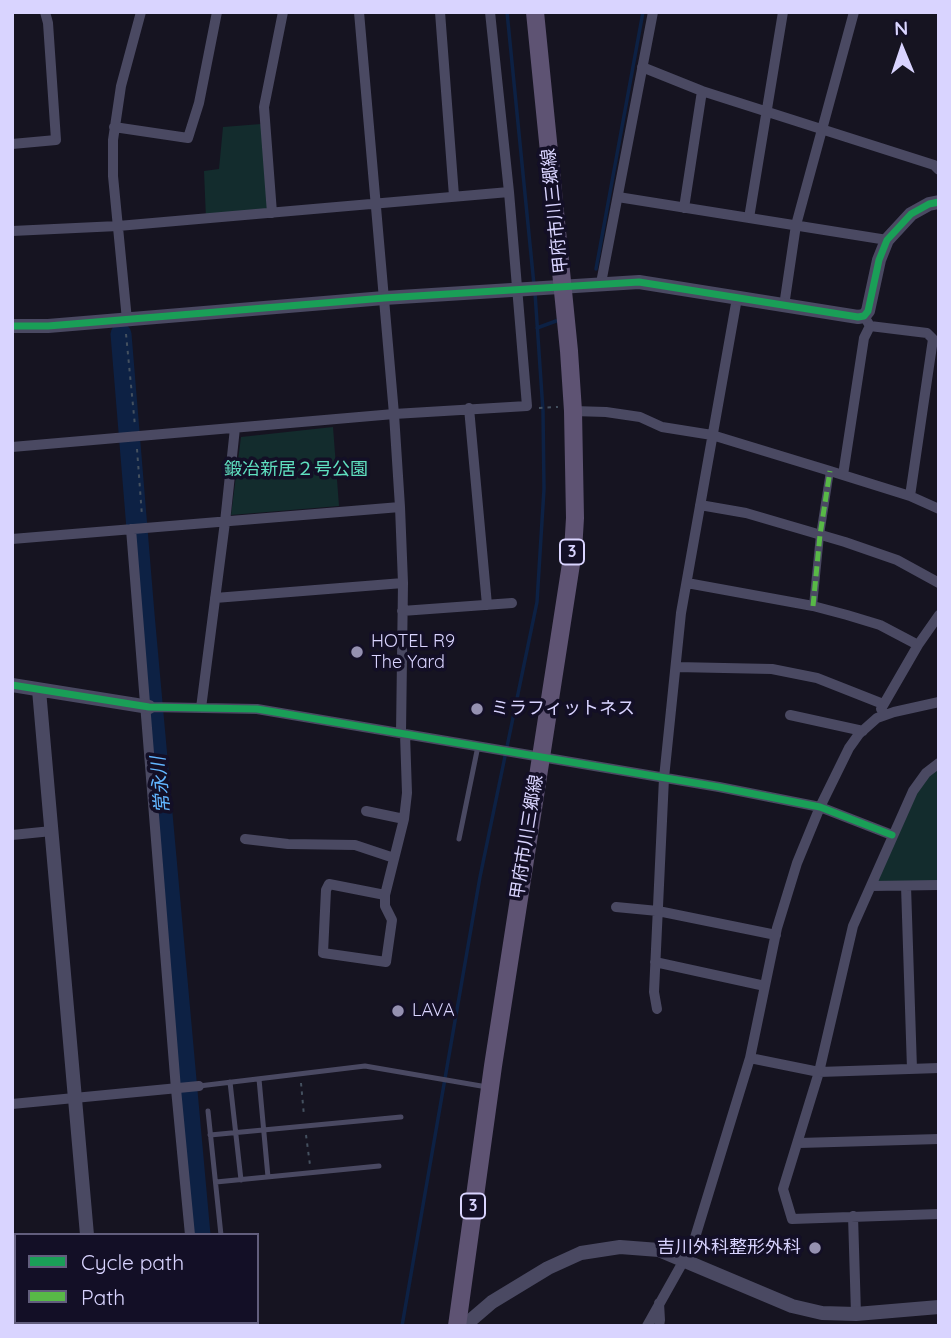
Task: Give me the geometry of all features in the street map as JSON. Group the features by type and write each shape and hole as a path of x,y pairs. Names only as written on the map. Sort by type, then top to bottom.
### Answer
{"main road":[{"name":"甲府市川三郷線","path":"457,1326 531,756 573,551 576,488 565,409 536,12"}],"street":[{"path":"12,144 56,140 45,12"},
{"path":"127,320 113,176 114,127 121,86 141,12"},
{"path":"114,127 188,138 199,103 217,12"},
{"path":"272,213 264,107 283,12"},
{"path":"359,12 377,203 400,507 403,734 407,793 404,819 385,895 392,920 386,962 323,953 326,890 329,884 385,895"},
{"path":"440,12 454,196"},
{"path":"12,447 469,408 527,406 519,290 491,12"},
{"path":"601,283 653,12"},
{"path":"749,218 783,12"},
{"path":"784,306 796,225 855,12"},
{"path":"642,66 702,91 934,165 939,170"},
{"path":"684,208 702,91"},
{"path":"12,231 118,226 509,192"},
{"path":"618,197 887,240"},
{"path":"843,475 868,311 879,260 887,240 911,214 939,202"},
{"path":"12,326 48,326 384,298 639,282 858,317 927,333 933,339 910,496"},
{"path":"657,1009 654,992 664,778 681,613 737,298"},
{"path":"469,408 487,605"},
{"path":"565,409 640,417 662,427 712,435 910,496 939,509"},
{"path":"201,708 234,428"},
{"path":"813,606 830,471"},
{"path":"700,505 746,513 897,560 939,583"},
{"path":"12,539 400,507"},
{"path":"136,529 152,707 176,1089 190,1233"},
{"path":"215,598 403,583"},
{"path":"687,583 813,606 880,625 918,645"},
{"path":"402,611 512,603"},
{"path":"877,718 918,645 939,615"},
{"path":"676,667 772,669 817,678 883,704"},
{"path":"12,685 152,707 257,709 478,746 820,807 892,835"},
{"path":"39,690 87,1233"},
{"path":"647,1326 693,1244 750,1058 776,935 797,863 820,807 849,748 877,718 939,702"},
{"path":"790,715 863,731"},
{"path":"939,763 926,773 913,791 853,926 820,1072 783,1189 792,1219 939,1214"},
{"path":"366,811 404,819"},
{"path":"12,835 52,831"},
{"path":"245,839 288,844 355,845 394,858"},
{"path":"872,886 939,885"},
{"path":"906,886 912,1069"},
{"path":"616,907 658,911 776,935"},
{"path":"655,962 765,986"},
{"path":"750,1058 820,1072 939,1068"},
{"path":"12,1104 199,1086"},
{"path":"799,1143 939,1139"},
{"path":"853,1216 861,1318"},
{"path":"464,1326 492,1302 548,1268 581,1253 620,1247 659,1250 792,1306 822,1313 861,1318 939,1307"},
{"path":"659,1303 659,1326"}],"lane":[{"path":"459,839 478,746"},
{"path":"199,1086 365,1066 490,1087"},
{"path":"259,1079 268,1177"},
{"path":"230,1082 241,1180"},
{"path":"208,1111 221,1233"},
{"path":"210,1135 401,1117"},
{"path":"216,1182 379,1166"}],"path":[{"path":"534,408 565,409"},
{"path":"300,1081 309,1080"}],"green space":[{"path":"261,124 272,213 206,219 204,171 219,169 223,127"},
{"name":"鍛冶新居２号公園","path":"333,427 339,506 231,515 241,437"},
{"path":"939,763 939,885 871,886 913,791"}],"waterway":[{"path":"507,12 534,285"},
{"path":"596,269 643,12"},
{"path":"402,1326 480,877 537,602 544,489 543,411 535,293"},
{"path":"537,328 556,321"},
{"name":"常永川","path":"121,334 200,1233"}],"marked path":[{"path":"813,606 830,471"}],"cycle path":[{"path":"12,326 48,326 384,298 639,282 858,317 864,316 868,311 879,260 887,240 911,214 929,204 939,202"},
{"path":"12,685 149,707 257,709 719,787 820,807 892,835"}],"place":[{"name":"HOTEL R9 The Yard","path":"357,652"},
{"name":"ミラフィットネス","path":"477,709"},
{"name":"LAVA","path":"398,1011"},
{"name":"吉川外科整形外科","path":"815,1248"}]}
